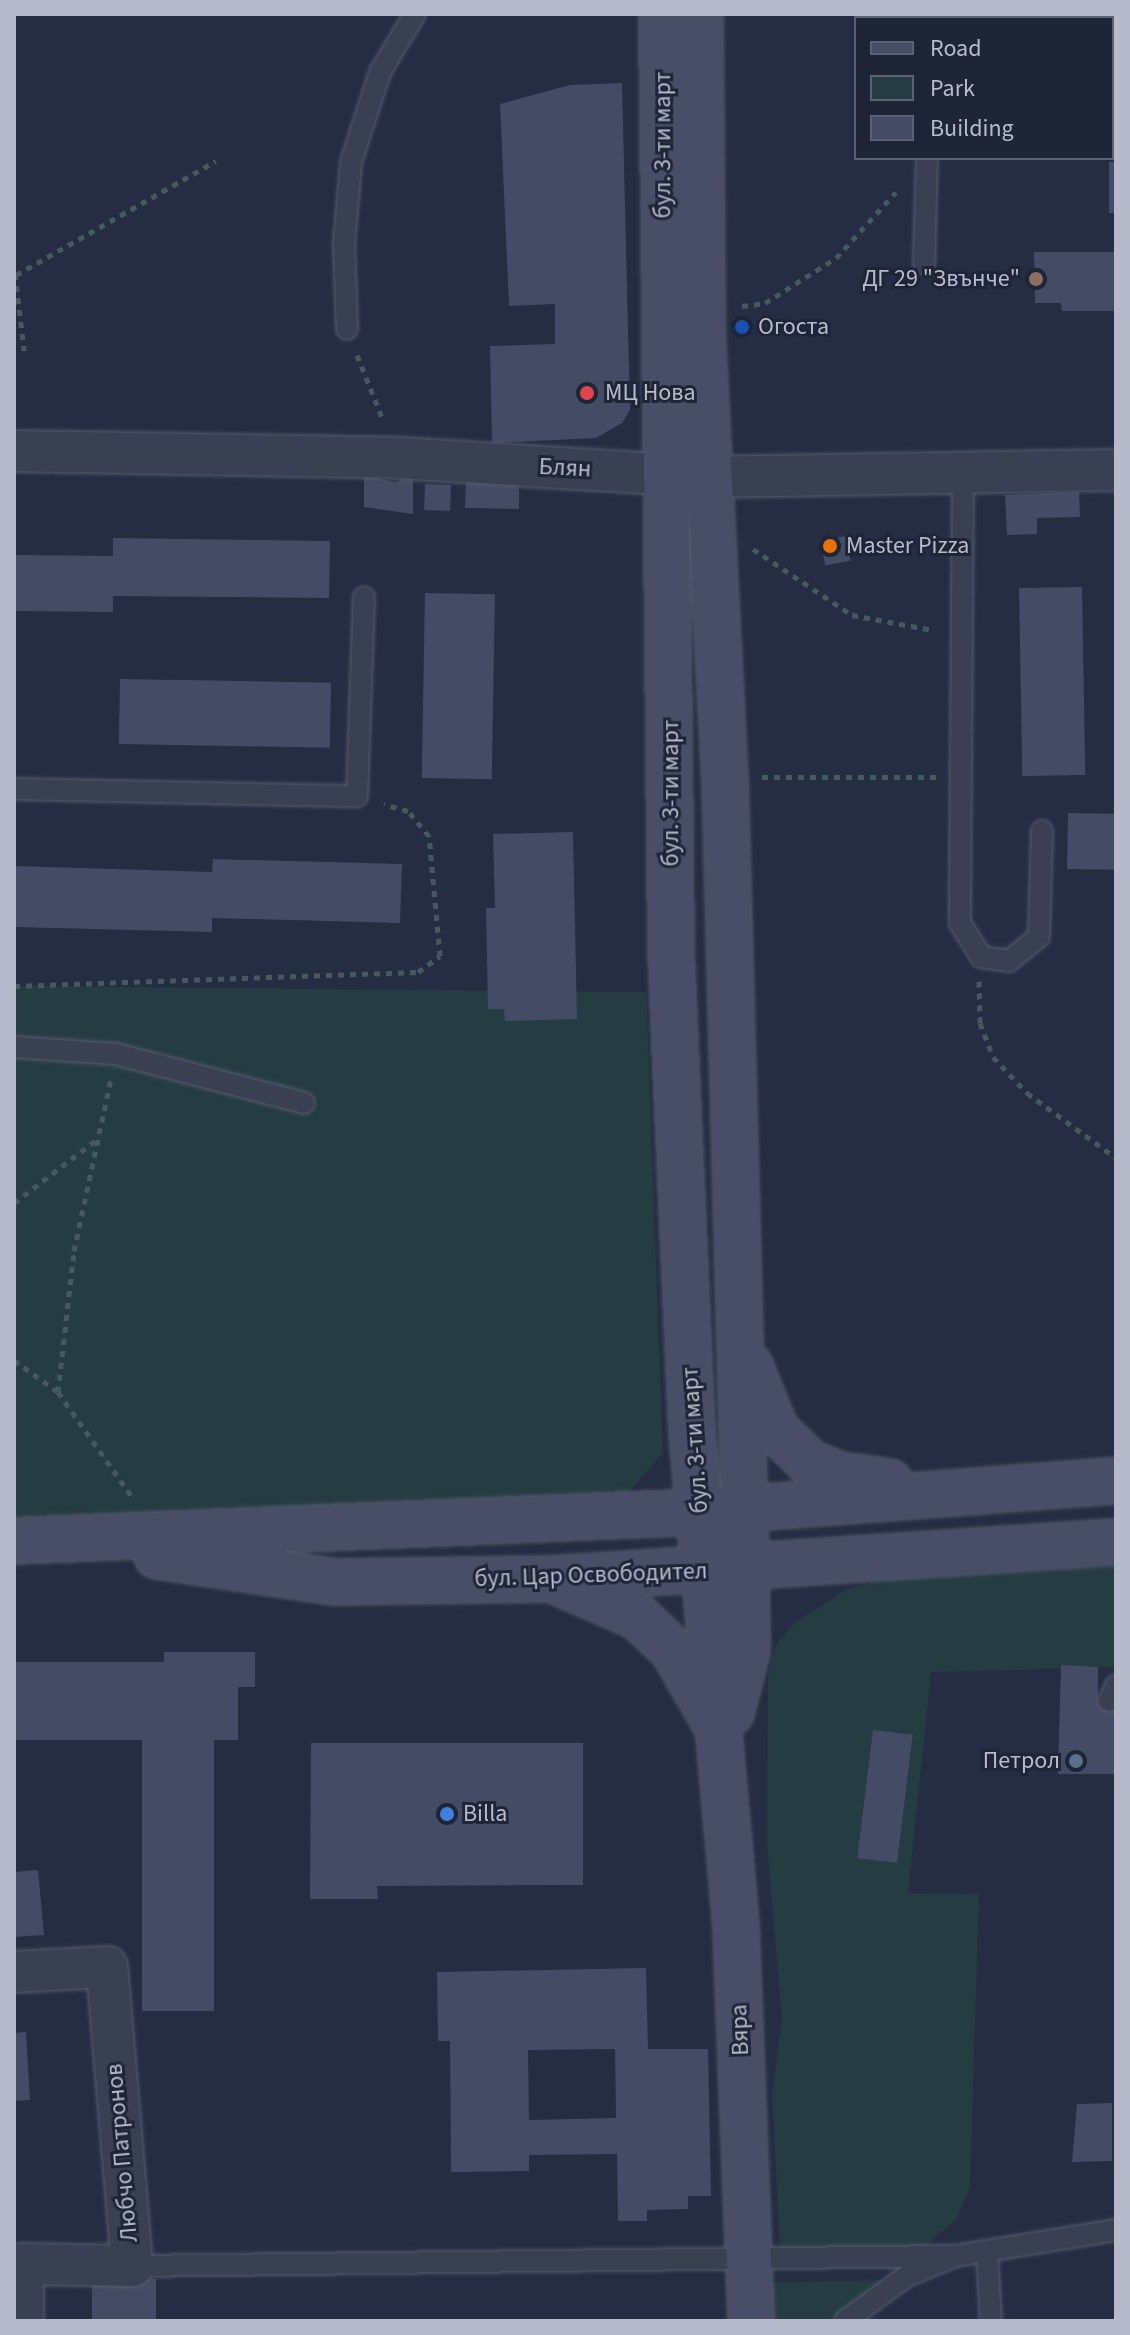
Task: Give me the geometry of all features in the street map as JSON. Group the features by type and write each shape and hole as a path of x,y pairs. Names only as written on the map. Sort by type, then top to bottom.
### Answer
{"street":[{"name":"бул. 3-ти март","path":"662,14 671,951 699,1512 726,1569"},
{"name":"бул. 3-ти март","path":"700,14 702,316 725,777 743,1508"},
{"name":"Блян","path":"14,451 398,458 710,477 1116,470"},
{"path":"737,1320 761,1403 776,1430 810,1463 872,1481 1000,1489"},
{"name":"бул. Цар Освободител","path":"14,1541 67,1542 699,1512 1116,1481"},
{"name":"Вяра","path":"743,1508 726,1569 747,1651 724,1739 751,2321"},
{"name":"бул. Цар Освободител","path":"67,1542 336,1582 552,1579 1116,1542"},
{"path":"552,1579 638,1617 673,1650 724,1739"},
{"name":"Любчо Патронов","path":"14,1972 107,1967 132,2266 23,2264 23,2321"}],"lane":[{"path":"347,329 344,244 351,162 380,72 415,14"},
{"path":"924,264 927,160"},
{"path":"963,471 960,923 981,957 1009,961 1039,937 1042,831"},
{"path":"14,789 357,796 364,597"},
{"path":"14,1047 116,1054 304,1103"},
{"path":"132,2266 750,2261 955,2256 1116,2230"},
{"path":"987,2252 991,2321"},
{"path":"845,2321 907,2276 955,2256"}],"path":[{"path":"24,350 15,274 216,161"},
{"path":"702,316 765,303 836,258 906,181"},
{"path":"347,329 398,458"},
{"path":"712,522 852,615 962,636"},
{"path":"725,777 961,776"},
{"path":"14,986 418,972 440,956 429,836 408,811 357,796"},
{"path":"981,957 977,1005 993,1057 1027,1093 1116,1158"},
{"path":"58,1392 74,1251 101,1136 116,1054"},
{"path":"14,1203 54,1178 101,1136"},
{"path":"14,1360 58,1392 130,1495 186,1536"}],"green space":[{"path":"14,986 646,992 663,1453 627,1494 14,1519"},
{"path":"1116,1566 1116,1667 931,1672 908,1893 979,1894 970,2187 956,2220 922,2248 780,2248 772,2095 782,2018 767,1845 768,1676 775,1647 792,1625 847,1589 890,1579"},
{"path":"886,2280 837,2321 761,2321 761,2283"}],"building":[{"path":"622,83 630,410 622,423 596,438 492,443 490,346 555,344 555,304 509,306 500,104 570,85"},
{"path":"1109,162 1116,162 1116,213 1109,213"},
{"path":"1034,252 1116,252 1116,311 1062,311 1061,303 1035,303"},
{"path":"519,475 519,509 465,508 466,480"},
{"path":"364,476 395,482 413,477 413,514 364,507"},
{"path":"425,484 451,485 450,511 424,510"},
{"path":"1079,492 1080,517 1037,518 1037,534 1007,535 1005,495"},
{"path":"846,536 851,561 825,566 820,541"},
{"path":"113,538 330,541 329,598 113,596 113,612 14,611 14,555 113,556"},
{"path":"1082,587 1085,775 1022,776 1019,588"},
{"path":"425,593 495,594 492,779 422,778"},
{"path":"120,679 331,683 330,748 119,744"},
{"path":"1068,813 1116,814 1115,870 1067,869"},
{"path":"573,832 577,1019 505,1021 504,1009 488,1009 486,908 495,908 493,834"},
{"path":"213,859 402,864 400,923 212,918 212,932 14,927 14,866 212,872"},
{"path":"164,1652 255,1652 255,1687 238,1687 238,1740 214,1740 214,2011 142,2011 142,1740 14,1740 14,1662 164,1662"},
{"path":"1061,1665 1098,1667 1098,1702 1116,1702 1116,1774 1058,1774"},
{"path":"873,1730 913,1735 897,1863 857,1858"},
{"name":"Billa","path":"311,1743 583,1743 583,1885 377,1886 378,1899 310,1899"},
{"path":"38,1870 44,1935 14,1937 14,1872"},
{"path":"646,1968 648,2049 708,2049 711,2196 688,2196 688,2209 647,2210 647,2221 618,2221 617,2154 529,2155 529,2171 451,2172 450,2041 438,2041 437,1972","holes":["615,2049 616,2118 529,2120 528,2050"]},
{"path":"26,2032 30,2100 14,2101 14,2033"},
{"path":"1112,2103 1112,2161 1072,2162 1077,2104"},
{"path":"92,2279 156,2279 156,2321 92,2321"}],"place":[{"name":"ДГ 29 \"Звънче\"","path":"1036,279"},
{"name":"Огоста","path":"742,327"},
{"name":"МЦ Нова","path":"587,393"},
{"name":"Master Pizza","path":"830,546"},
{"name":"Петрол","path":"1076,1761"},
{"name":"Billa","path":"447,1814"}]}
